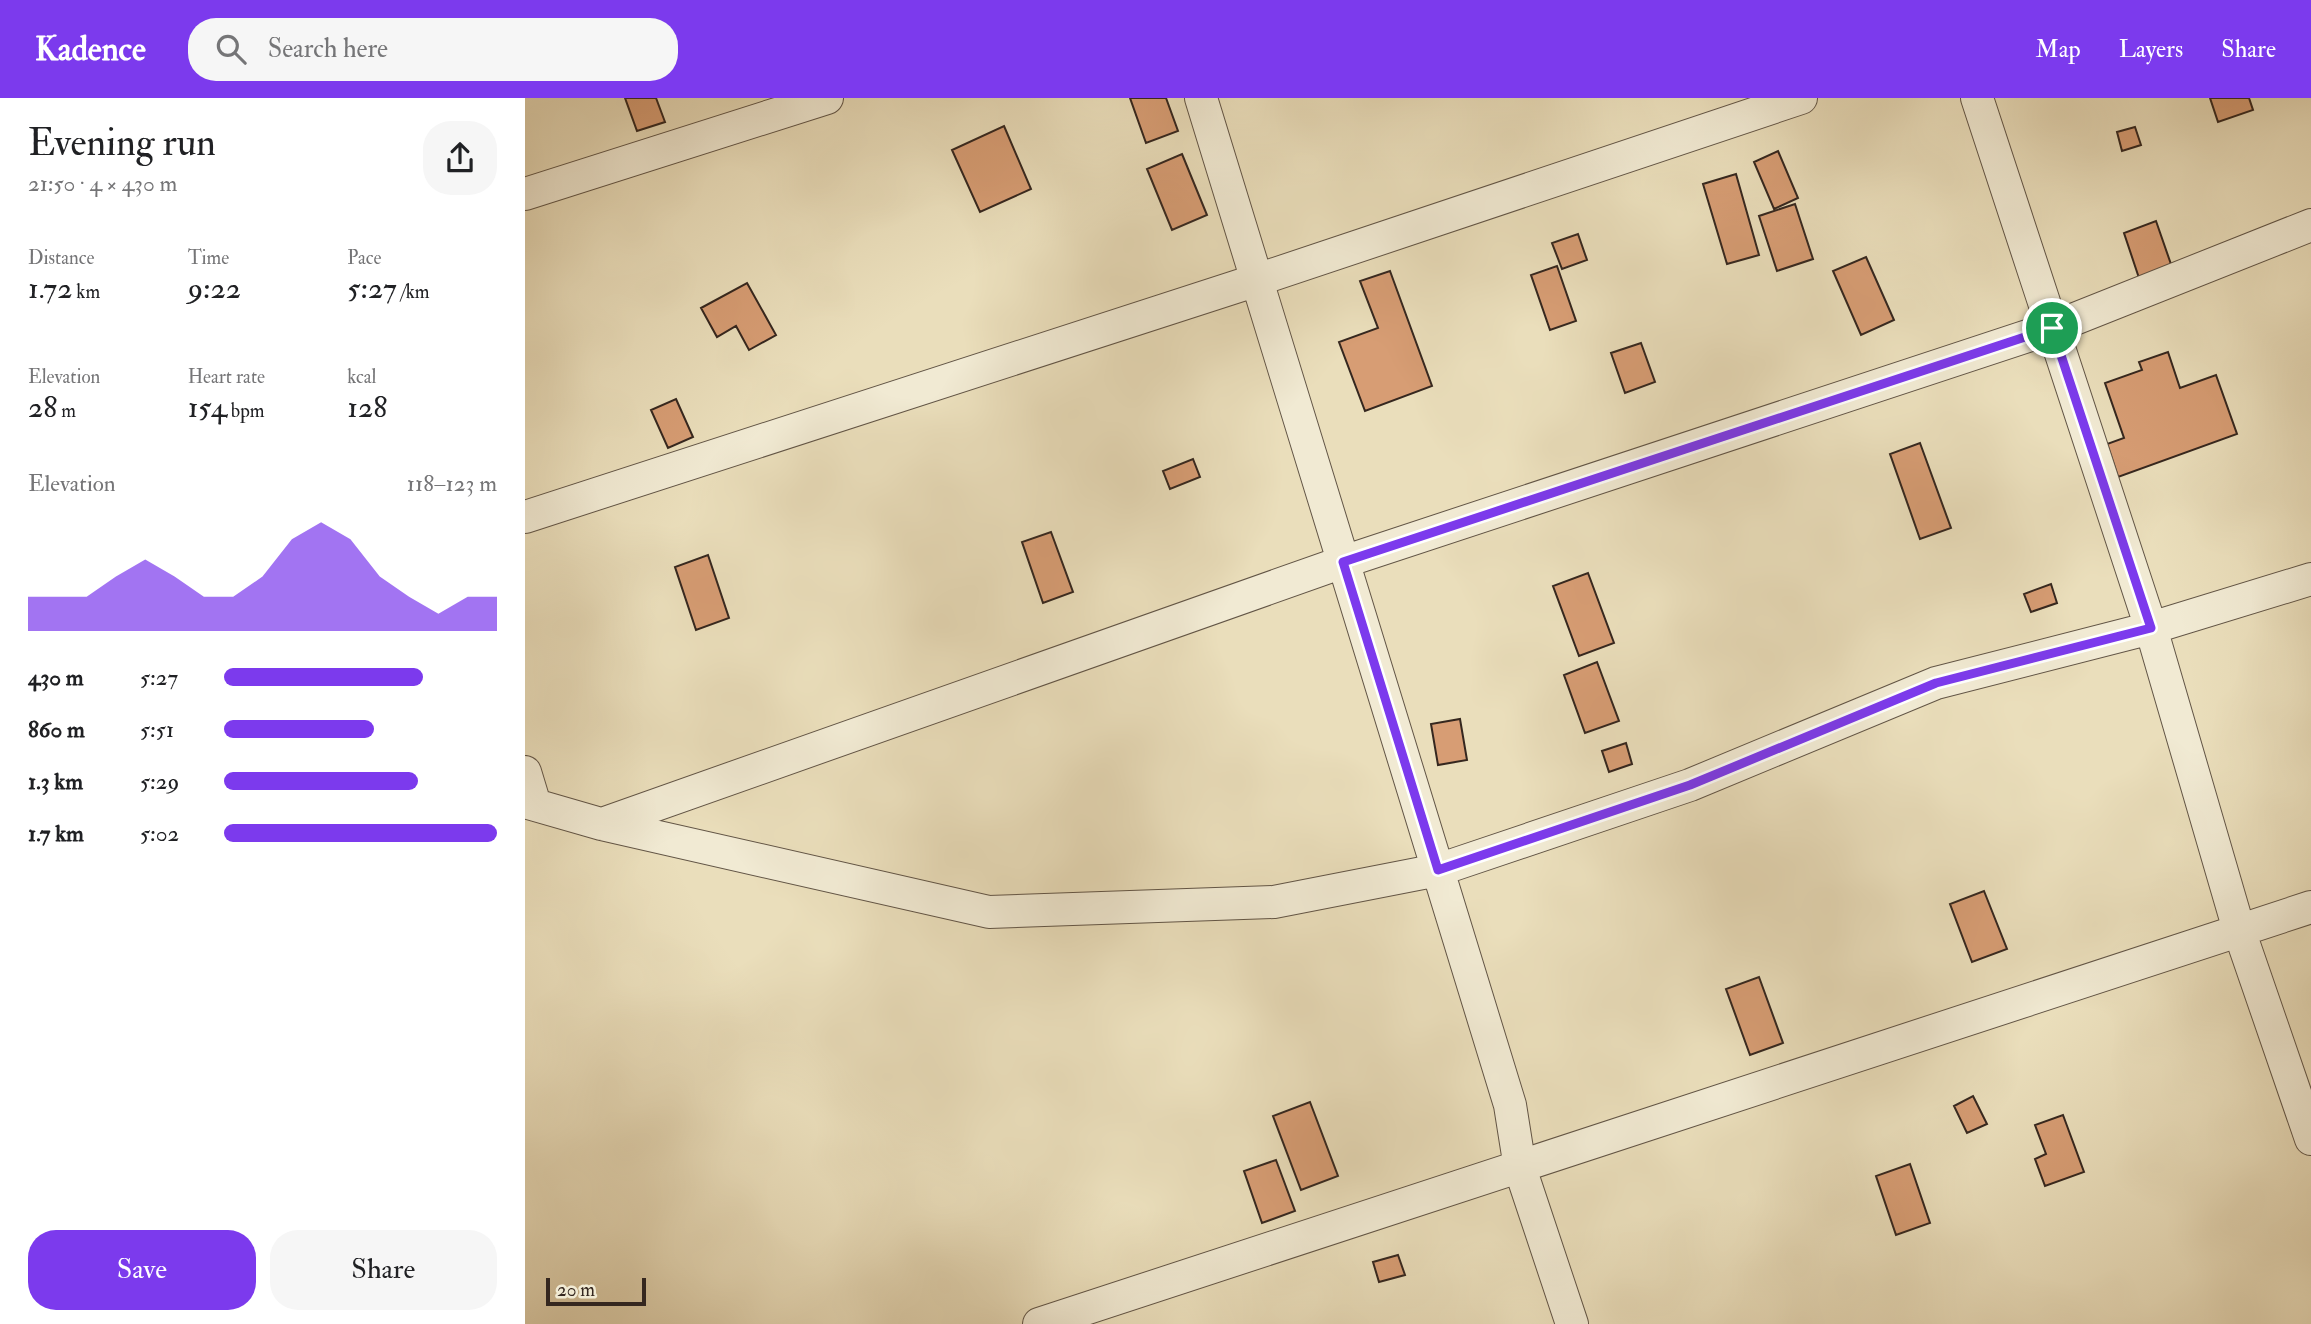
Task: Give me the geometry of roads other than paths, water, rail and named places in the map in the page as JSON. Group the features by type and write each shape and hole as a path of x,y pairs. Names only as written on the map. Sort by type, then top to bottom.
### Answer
{"street":[{"path":"525,194 827,98"},
{"path":"1201,98 1510,1105 1520,1168 1572,1324"},
{"path":"525,517 1257,280 1801,98"},
{"path":"1977,98 2151,628 2239,930 2311,1139"},
{"path":"601,824 1343,562 2052,328 2311,225"},
{"path":"525,772 530,803 601,824 989,912 1274,902 1438,870 1690,785 1936,683 2151,628 2311,579"},
{"path":"1039,1324 2311,907"}]}
